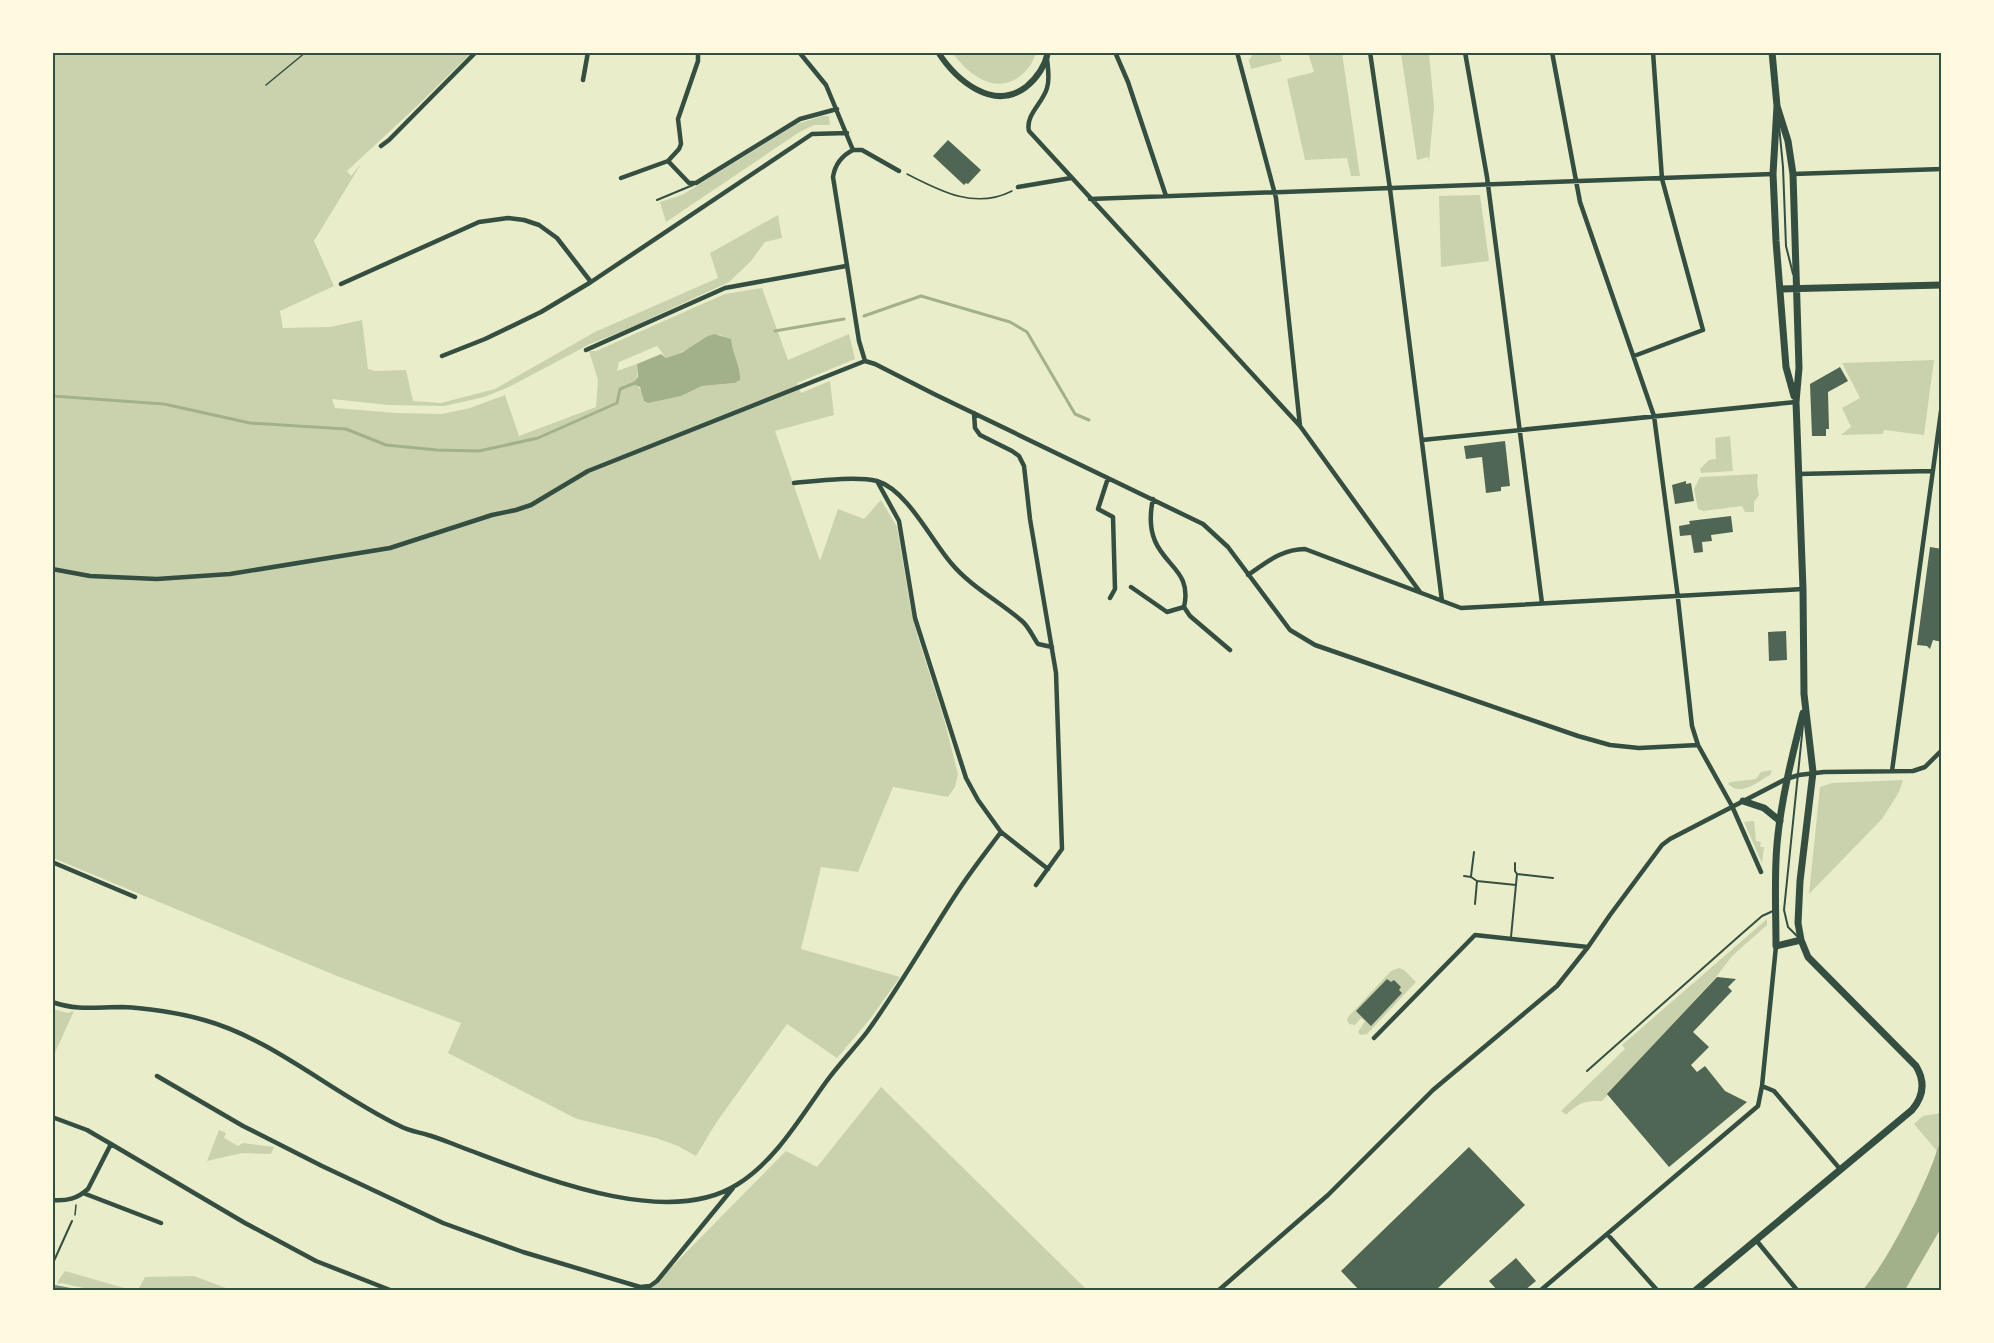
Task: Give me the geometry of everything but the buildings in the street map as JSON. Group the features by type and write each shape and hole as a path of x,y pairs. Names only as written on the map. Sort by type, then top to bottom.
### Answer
{"main road":[{"path":"1772,52 1777,106 1773,174 1780,289 1786,367 1796,402"},
{"path":"1696,1290 1915,1106 1923,1089 1918,1070 1808,957 1801,940 1798,923 1800,881 1813,772 1804,708 1793,174 1788,141 1777,106"},
{"path":"1780,289 1941,285"},
{"path":"1801,940 1776,946 1776,847 1786,779 1804,708"},
{"path":"1743,801 1764,808 1780,821"}],"street":[{"path":"381,146 476,52"},
{"path":"583,80 588,52"},
{"path":"621,178 668,161 681,144 678,119 698,61 698,52"},
{"path":"799,52 826,85 852,150"},
{"path":"938,52 952,71 972,88 990,95 1001,96 1020,91 1029,85 1037,77 1048,56"},
{"path":"1115,52 1128,82 1166,196"},
{"path":"1370,52 1390,189 1442,601"},
{"path":"1465,52 1488,186 1542,603"},
{"path":"1552,52 1580,202 1654,416 1692,726 1698,745 1732,806 1761,872"},
{"path":"1634,356 1703,330 1662,179 1653,52"},
{"path":"1239,54 1275,192 1300,426"},
{"path":"1048,56 1047,90 1028,121 1029,131 1300,426 1420,592"},
{"path":"668,161 686,181 696,183 800,119 837,110"},
{"path":"442,356 542,312 591,282 812,134 847,133"},
{"path":"865,361 859,341 846,266 833,177 834,169 840,160 852,150 862,150 899,171"},
{"path":"1793,174 1941,169"},
{"path":"1090,199 1773,174"},
{"path":"1018,187 1071,178"},
{"path":"341,284 479,222 508,218 539,225 557,238 591,282"},
{"path":"585,350 725,288 846,266"},
{"path":"52,569 90,576 168,578 240,573 390,548 492,515 531,505 588,471 865,361 876,364 1203,524 1228,547 1290,630 1315,645 1610,745 1639,748 1698,745"},
{"path":"1422,440 1796,402"},
{"path":"1892,771 1941,404"},
{"path":"974,413 975,428 980,435 1012,451 1024,466 1030,519 1052,647 1058,694 1063,842 1062,849 1036,885"},
{"path":"1798,474 1931,471"},
{"path":"1108,478 1098,509 1113,517 1115,589 1110,598"},
{"path":"794,483 837,480 877,482 898,494 951,563 972,584 1025,623 1038,644 1052,647"},
{"path":"877,482 899,521 915,618 966,778 978,800 1001,832 1047,869"},
{"path":"1153,499 1150,514 1154,540 1181,574 1186,600 1184,607 1190,616 1230,650"},
{"path":"1248,575 1279,554 1288,550 1305,549 1461,608 1803,589"},
{"path":"1131,587 1167,612 1184,607"},
{"path":"1219,1290 1328,1195 1433,1090 1557,986 1662,845 1670,839 1786,779 1813,772 1913,771 1925,767 1941,750"},
{"path":"157,1076 243,1126 444,1223 523,1252 640,1287 650,1286 657,1281 735,1186 763,1164 777,1148 841,1061 866,1033 958,891 1001,832"},
{"path":"52,862 135,897"},
{"path":"1374,1038 1475,935 1588,947"},
{"path":"1541,1290 1758,1106 1776,946"},
{"path":"52,1002 80,1009 123,1007 204,1020 252,1039 401,1127 431,1135 543,1178 581,1189 628,1199 656,1202 685,1201 712,1195 735,1186"},
{"path":"1762,1086 1774,1090 1840,1168"},
{"path":"52,1117 87,1130 245,1223 316,1261 390,1290"},
{"path":"52,1200 71,1200 84,1193 111,1144"},
{"path":"84,1193 161,1223"},
{"path":"1608,1235 1657,1290"},
{"path":"1756,1240 1797,1290"}],"lane":[{"path":"1777,106 1783,167 1786,246 1797,289"},
{"path":"657,200 696,183"},
{"path":"1801,940 1788,927 1784,910 1804,708"},
{"path":"1471,877 1474,852"},
{"path":"1510,938 1517,874 1515,863"},
{"path":"1517,874 1553,878"},
{"path":"1464,876 1477,881 1516,885"},
{"path":"1474,904 1477,881"},
{"path":"1587,1071 1762,916 1776,910"},
{"path":"54,1283 53,1263 72,1221"}],"path":[{"path":"266,85 306,52"},
{"path":"899,171 952,196 988,198 1009,193 1018,187"}],"shaded area":[{"path":"1279,52 1282,61 1251,69 1249,60 1254,53"},
{"path":"52,53 471,53 347,171 351,176 361,164 314,241 334,286 280,311 283,328 330,327 362,320 368,369 375,371 406,370 413,401 441,403 495,389 595,332 718,278 710,253 778,215 782,238 765,242 751,261 729,282 590,344 509,387 484,397 444,406 388,405 332,399 335,408 442,414 470,408 505,395 519,436 596,407 598,380 589,351 596,351 725,294 762,288 788,360 849,334 855,359 797,383 801,393 830,381 834,415 775,431 820,561 838,509 864,519 881,500 897,527 918,638 944,719 958,774 955,787 948,797 893,787 858,872 821,867 801,949 900,977 870,1019 837,1058 787,1024 716,1123 696,1156 656,1138 577,1119 448,1053 461,1023 337,976 53,858","holes":["720,335 726,338 740,380 736,383 702,386 681,396 644,401 637,385 637,364 617,371 619,362 657,346 666,358 692,348 706,337"]},
{"path":"1036,53 1028,69 1022,75 1015,80 999,84 990,83 973,74 953,54"},
{"path":"1308,53 1342,53 1360,176 1351,176 1347,158 1305,160 1287,79 1314,72"},
{"path":"1401,53 1429,53 1434,107 1429,162 1428,157 1417,160"},
{"path":"829,116 830,125 814,125 798,133 666,222 660,202 682,195 797,124"},
{"path":"1480,195 1489,261 1441,267 1439,196"},
{"path":"714,334 731,339 740,380 735,383 702,386 681,396 648,403 644,401 640,387 633,384 638,377 637,364 661,354 666,358 683,352"},
{"path":"1934,360 1924,435 1884,430 1883,434 1841,435 1851,427 1842,408 1860,398 1842,363"},
{"path":"1730,436 1733,471 1701,473 1700,469 1709,460 1716,459 1715,438"},
{"path":"1758,474 1759,495 1754,502 1754,512 1745,512 1742,506 1703,511 1698,509 1694,489 1700,477"},
{"path":"1772,770 1770,775 1744,789 1733,788 1728,784 1756,779 1761,772"},
{"path":"1903,780 1899,792 1882,819 1809,894 1820,787 1832,783"},
{"path":"1754,821 1756,841 1761,842 1760,847 1764,847 1762,863 1744,822"},
{"path":"1767,919 1767,925 1732,956 1716,977 1602,1101 1582,1104 1566,1115 1561,1111 1625,1049 1622,1045"},
{"path":"1399,968 1416,982 1367,1034 1360,1035 1358,1032 1365,1021 1361,1018 1355,1025 1349,1024 1348,1017 1391,971"},
{"path":"53,1009 67,1013 74,1011 53,1057"},
{"path":"881,1087 1087,1290 649,1290 786,1151 817,1167"},
{"path":"1941,1113 1941,1132 1937,1151 1914,1124 1923,1116"},
{"path":"219,1130 226,1133 224,1138 238,1146 243,1143 274,1147 271,1154 242,1153 207,1161"},
{"path":"1941,1135 1942,1226 1905,1290 1863,1290 1885,1258 1910,1213 1930,1169"},
{"path":"65,1271 131,1290 93,1290 58,1284"},
{"path":"194,1276 231,1290 138,1290 145,1277"}],"waterway":[{"path":"864,316 921,296 1010,322 1027,332 1075,414 1089,420"},
{"path":"775,331 844,319"},
{"path":"52,396 164,404 250,423 346,429 386,445 479,451 538,438 617,403 620,389 635,383"}],"railway":[{"path":"52,1286 73,1290"}]}
